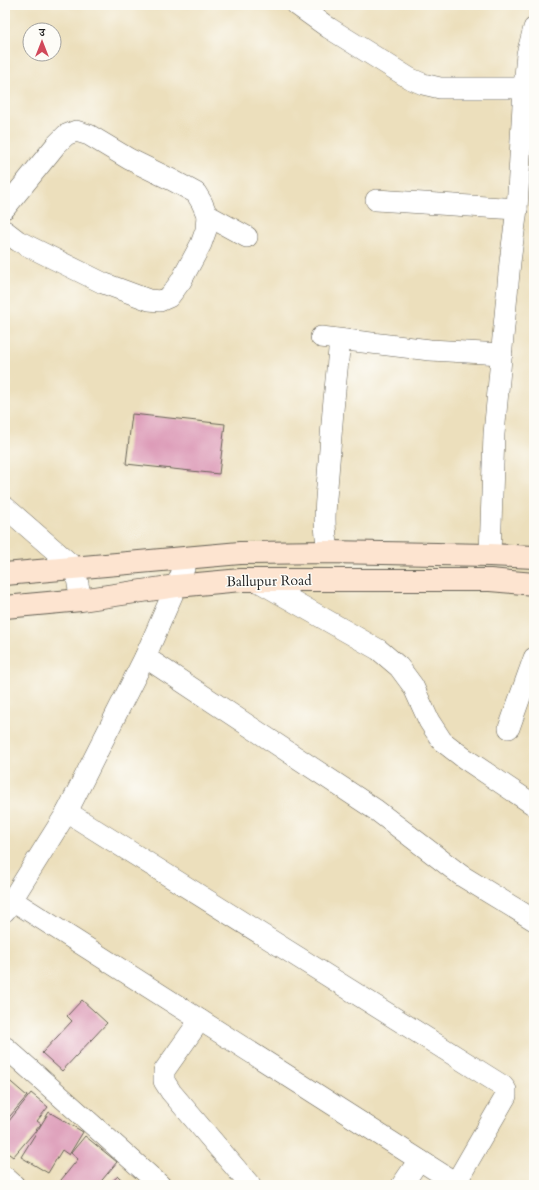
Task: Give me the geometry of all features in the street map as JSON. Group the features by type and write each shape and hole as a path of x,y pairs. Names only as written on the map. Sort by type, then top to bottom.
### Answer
{"main road":[{"name":"Ballupur Road","path":"5,574 188,559 240,553 329,552 490,554 534,557"},
{"name":"Ballupur Road","path":"5,607 81,600 176,586 241,580 490,580 534,584"}],"street":[{"path":"297,5 409,78 423,84 440,88 524,88"},
{"path":"490,554 494,434 510,262 517,209 527,169 524,88 527,54 534,28"},
{"path":"5,208 56,145 66,135 76,131 89,135 129,159 196,193 207,215 206,230 201,244 181,281 169,297 160,301 149,300 104,283 18,241 5,231"},
{"path":"376,200 517,209"},
{"path":"207,215 247,237"},
{"path":"329,552 326,540 326,512 333,407 330,339 430,350 502,354"},
{"path":"5,507 75,568 81,600"},
{"path":"67,812 504,1086 506,1096 458,1179 452,1180 419,1160 200,1020 8,906 67,812 145,657 188,559"},
{"path":"256,580 379,650 400,667 413,686 429,721 442,741 464,758 534,805"},
{"path":"145,657 376,810 462,876 534,920"},
{"path":"509,728 534,658"},
{"path":"200,1020 164,1071 164,1081 171,1092 250,1185"},
{"path":"5,1047 160,1185"},
{"path":"402,1185 419,1160"},
{"path":"5,1177 14,1185"}],"building":[{"path":"132,414 225,424 219,474 126,464"},
{"path":"82,1000 107,1023 62,1071 42,1053 72,1021 67,1016"},
{"path":"5,1077 27,1096 5,1122"},
{"path":"31,1093 48,1107 37,1121 41,1124 13,1157 5,1151 5,1126"},
{"path":"49,1112 83,1132 69,1155 62,1150 48,1173 21,1157"},
{"path":"85,1136 117,1162 98,1185 57,1185 78,1159 71,1153"},
{"path":"118,1176 127,1185 108,1185"}]}
